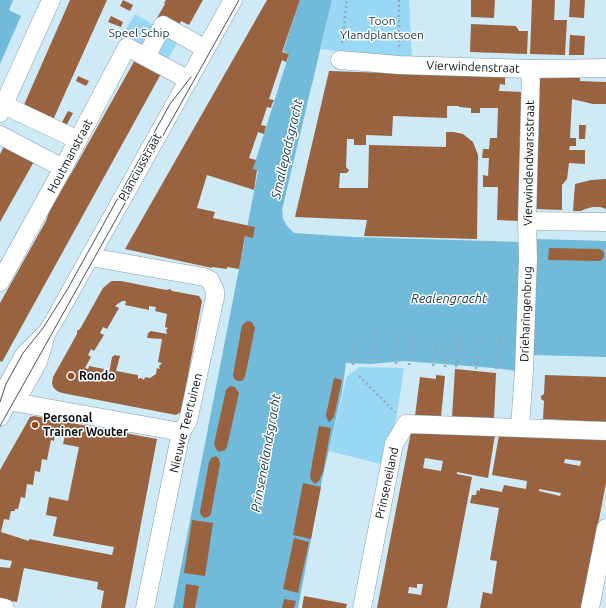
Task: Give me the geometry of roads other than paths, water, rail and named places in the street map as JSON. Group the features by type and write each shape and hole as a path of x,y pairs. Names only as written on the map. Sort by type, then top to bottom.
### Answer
{"street":[{"path":"51,0 2,109 78,140"},
{"name":"Planciusstraat","path":"0,417 8,384 24,355 47,332 233,0"},
{"path":"146,57 163,25 206,50"},
{"name":"Houtmanstraat","path":"0,282 64,168 127,47 188,80"},
{"name":"Vierwindenstraat","path":"341,53 399,65 531,69 606,68"},
{"name":"Vierwindendwarsstraat","path":"528,258 527,221 531,69"},
{"path":"0,135 64,168"},
{"path":"527,221 606,222"},
{"name":"Nieuwe Teertuinen","path":"90,257 204,277 210,280 215,291 188,421 181,432 145,608"},
{"name":"Drieharingenbrug","path":"520,427 524,371 528,258"},
{"path":"4,398 181,432"},
{"name":"Prinseneiland","path":"362,608 394,444 406,424 520,427"},
{"path":"520,427 606,430"},
{"path":"590,608 606,528"},
{"path":"0,607 5,608"}],"water":[{"path":"0,0 13,0 9,10 21,16 0,64"},
{"path":"300,0 332,0 282,210 283,219 287,226 294,233 354,237 522,242 536,239 606,241 606,357 531,355 518,371 404,361 371,364 346,363 342,392 322,480 298,608 173,608 258,171 253,169 289,54 283,51"}],"tram line":[{"path":"0,426 239,0"},
{"path":"0,402 6,384 23,353 43,328 67,290 170,104 191,77"}],"place":[{"name":"Rondo","path":"71,376"},
{"name":"Personal Trainer Wouter","path":"35,425"}],"park label":[{"name":"Toon Ylandplantsoen","path":"382,28"},
{"name":"Speel Schip","path":"139,33"}],"water label":[{"name":"Smallepadsgracht","path":"287,149"},
{"name":"Realengracht","path":"449,299"},
{"name":"Prinseneilandsgracht","path":"266,453"}]}
